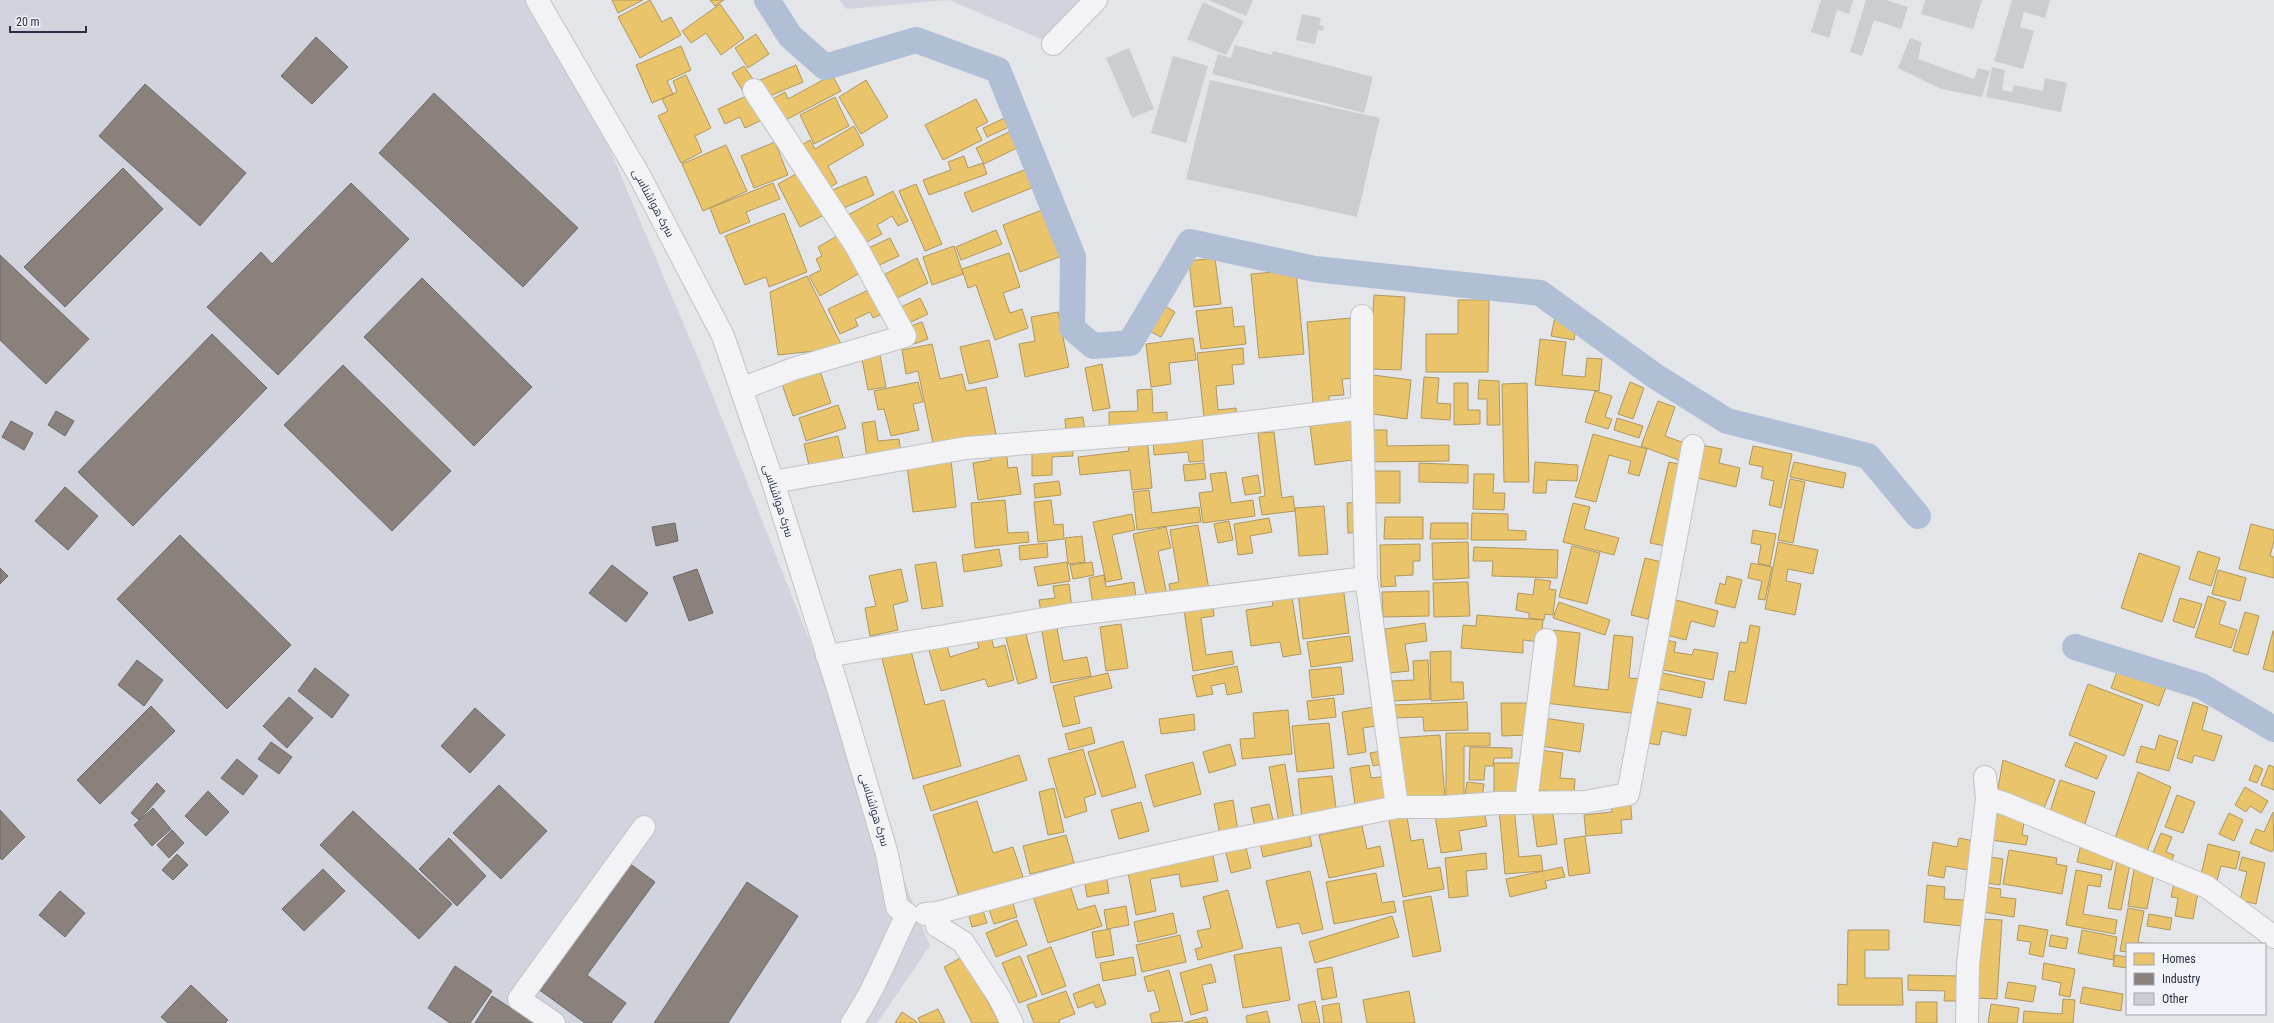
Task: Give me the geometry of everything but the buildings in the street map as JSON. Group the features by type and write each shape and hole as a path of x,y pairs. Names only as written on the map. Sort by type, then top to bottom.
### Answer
{"street":[{"name":"سرک هواشناسی","path":"537,0 642,182 723,336 773,482 827,656 887,854 897,907 907,914"},
{"path":"1053,44 1096,0"},
{"path":"741,389 793,369 906,336 856,246 754,90"},
{"path":"1362,316 1362,408 1366,578 1397,807"},
{"path":"773,482 966,448 1170,432 1362,408"},
{"path":"852,1023 866,1002 880,976 907,914 937,913 1078,874 1221,842 1397,807 1444,807 1585,802 1628,794 1693,446"},
{"path":"827,656 1068,615 1366,578"},
{"path":"1526,803 1546,640"},
{"path":"1967,1023 1968,964 1986,788 2006,804 2207,887 2274,937"},
{"path":"554,1023 519,999 644,827"},
{"path":"937,913 937,926 963,942 999,997 1012,1023"}],"shaded area":[{"path":"0,0 547,0 700,363 930,946 877,1023 0,1023"},
{"path":"839,0 948,0 847,9"},
{"path":"949,0 1096,0 1053,44"}],"waterway":[{"path":"767,0 790,36 825,67 916,40 998,70 1073,257 1072,328 1093,346 1130,343 1190,242 1315,269 1540,293 1655,376 1727,421 1868,456 1918,516"},
{"path":"2075,647 2201,686 2274,729"}]}
